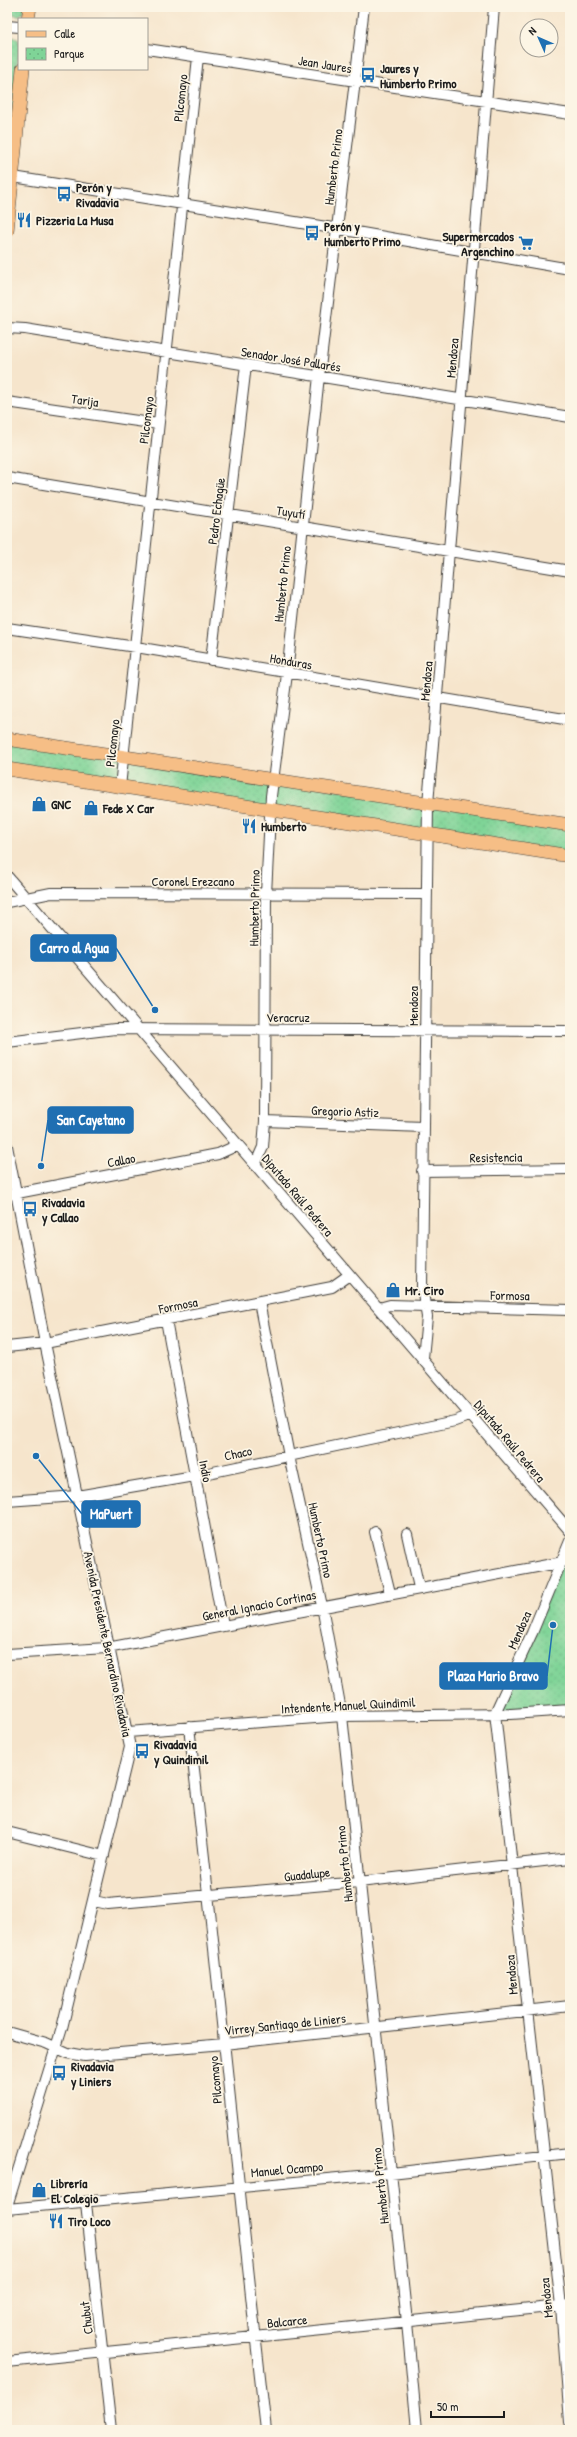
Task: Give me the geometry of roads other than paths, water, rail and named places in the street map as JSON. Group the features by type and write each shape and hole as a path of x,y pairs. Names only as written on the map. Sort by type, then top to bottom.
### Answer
{"main road":[{"path":"28,18 30,7"},
{"path":"7,232 10,176 23,70"},
{"path":"7,738 570,825"},
{"path":"7,769 270,811 570,856"}],"street":[{"name":"Humberto Primo","path":"255,1165 263,1147 265,1121 267,1030 266,894 273,779 287,674 301,527 319,376 357,82 364,7"},
{"name":"Mendoza","path":"424,1358 427,1344 426,1307 422,1287 422,1171 426,1030 429,835 428,804 494,7"},
{"path":"7,26 18,27"},
{"name":"Jean Jaures","path":"148,48 357,82 570,114"},
{"name":"Pilcomayo","path":"120,787 198,57"},
{"path":"10,176 338,229 570,269"},
{"name":"Senador José Pallarés","path":"7,328 25,329 167,353 462,399 570,418"},
{"name":"Pedro Echagüe","path":"211,660 246,365"},
{"name":"Tarija","path":"7,402 158,424"},
{"name":"Tuyutí","path":"7,478 570,571"},
{"name":"Honduras","path":"7,628 136,647 287,674 570,720"},
{"name":"Diputado Raúl Pedrera","path":"7,876 349,1275 424,1358 570,1531"},
{"name":"Coronel Erezcano","path":"7,902 25,897 51,893 427,894"},
{"name":"Veracruz","path":"7,1042 115,1030 138,1029 570,1031"},
{"name":"Gregorio Astiz","path":"265,1121 424,1127"},
{"name":"Callao","path":"11,1194 218,1154 238,1145"},
{"name":"Avenida Presidente Bernardino Rivadavia","path":"7,1146 11,1194 45,1343 107,1648 128,1732 129,1756 94,1901 56,2048 7,2207"},
{"name":"Resistencia","path":"422,1171 570,1169"},
{"name":"Formosa","path":"7,1347 45,1343 332,1287 349,1275"},
{"name":"Humberto Primo","path":"259,1302 289,1456 322,1606 342,1716 408,2322 417,2430"},
{"name":"Formosa","path":"378,1308 390,1305 570,1310"},
{"name":"Indio","path":"166,1320 223,1625"},
{"name":"Chaco","path":"7,1501 77,1496 194,1476 455,1421 471,1414"},
{"path":"375,1532 390,1593"},
{"path":"406,1534 419,1588"},
{"name":"Mendoza","path":"570,1541 563,1562 495,1713 514,1865 527,2010 544,2156 565,2305 570,2422"},
{"name":"General Ignacio Cortinas","path":"7,1654 107,1648 390,1593 563,1562"},
{"name":"Intendente Manuel Quindimil","path":"128,1732 342,1716 570,1710"},
{"name":"Pilcomayo","path":"189,1727 209,1897 238,2187 266,2430"},
{"path":"7,1832 104,1856"},
{"name":"Guadalupe","path":"94,1901 108,1904 209,1897 570,1858"},
{"name":"Virrey Santiago de Liniers","path":"7,2032 34,2038 77,2056 85,2056 224,2044 376,2026 570,2006"},
{"name":"Manuel Ocampo","path":"7,2207 86,2203 391,2173 570,2153"},
{"name":"Chubut","path":"86,2203 104,2351 111,2430"},
{"name":"Balcarce","path":"7,2362 565,2305"}],"place":[{"name":"Jaures y Humberto Primo","path":"368,75"},
{"name":"Perón y Rivadavia","path":"64,194"},
{"name":"Pizzeria La Musa","path":"24,220"},
{"name":"Perón y Humberto Primo","path":"312,233"},
{"name":"Supermercados Argenchino","path":"526,243"},
{"name":"GNC","path":"39,804"},
{"name":"Fede X Car","path":"91,808"},
{"name":"Humberto","path":"249,826"},
{"name":"Carro al Agua","path":"155,1010"},
{"name":"San Cayetano","path":"41,1166"},
{"name":"Rivadavia y Callao","path":"30,1209"},
{"name":"Mr. Ciro","path":"393,1290"},
{"name":"MaPuert","path":"36,1456"},
{"name":"Plaza Mario Bravo","path":"553,1625"},
{"name":"Rivadavia y Quindimil","path":"142,1751"},
{"name":"Rivadavia y Liniers","path":"59,2073"},
{"name":"Librería El Colegio","path":"39,2190"},
{"name":"Tiro Loco","path":"56,2221"}]}
